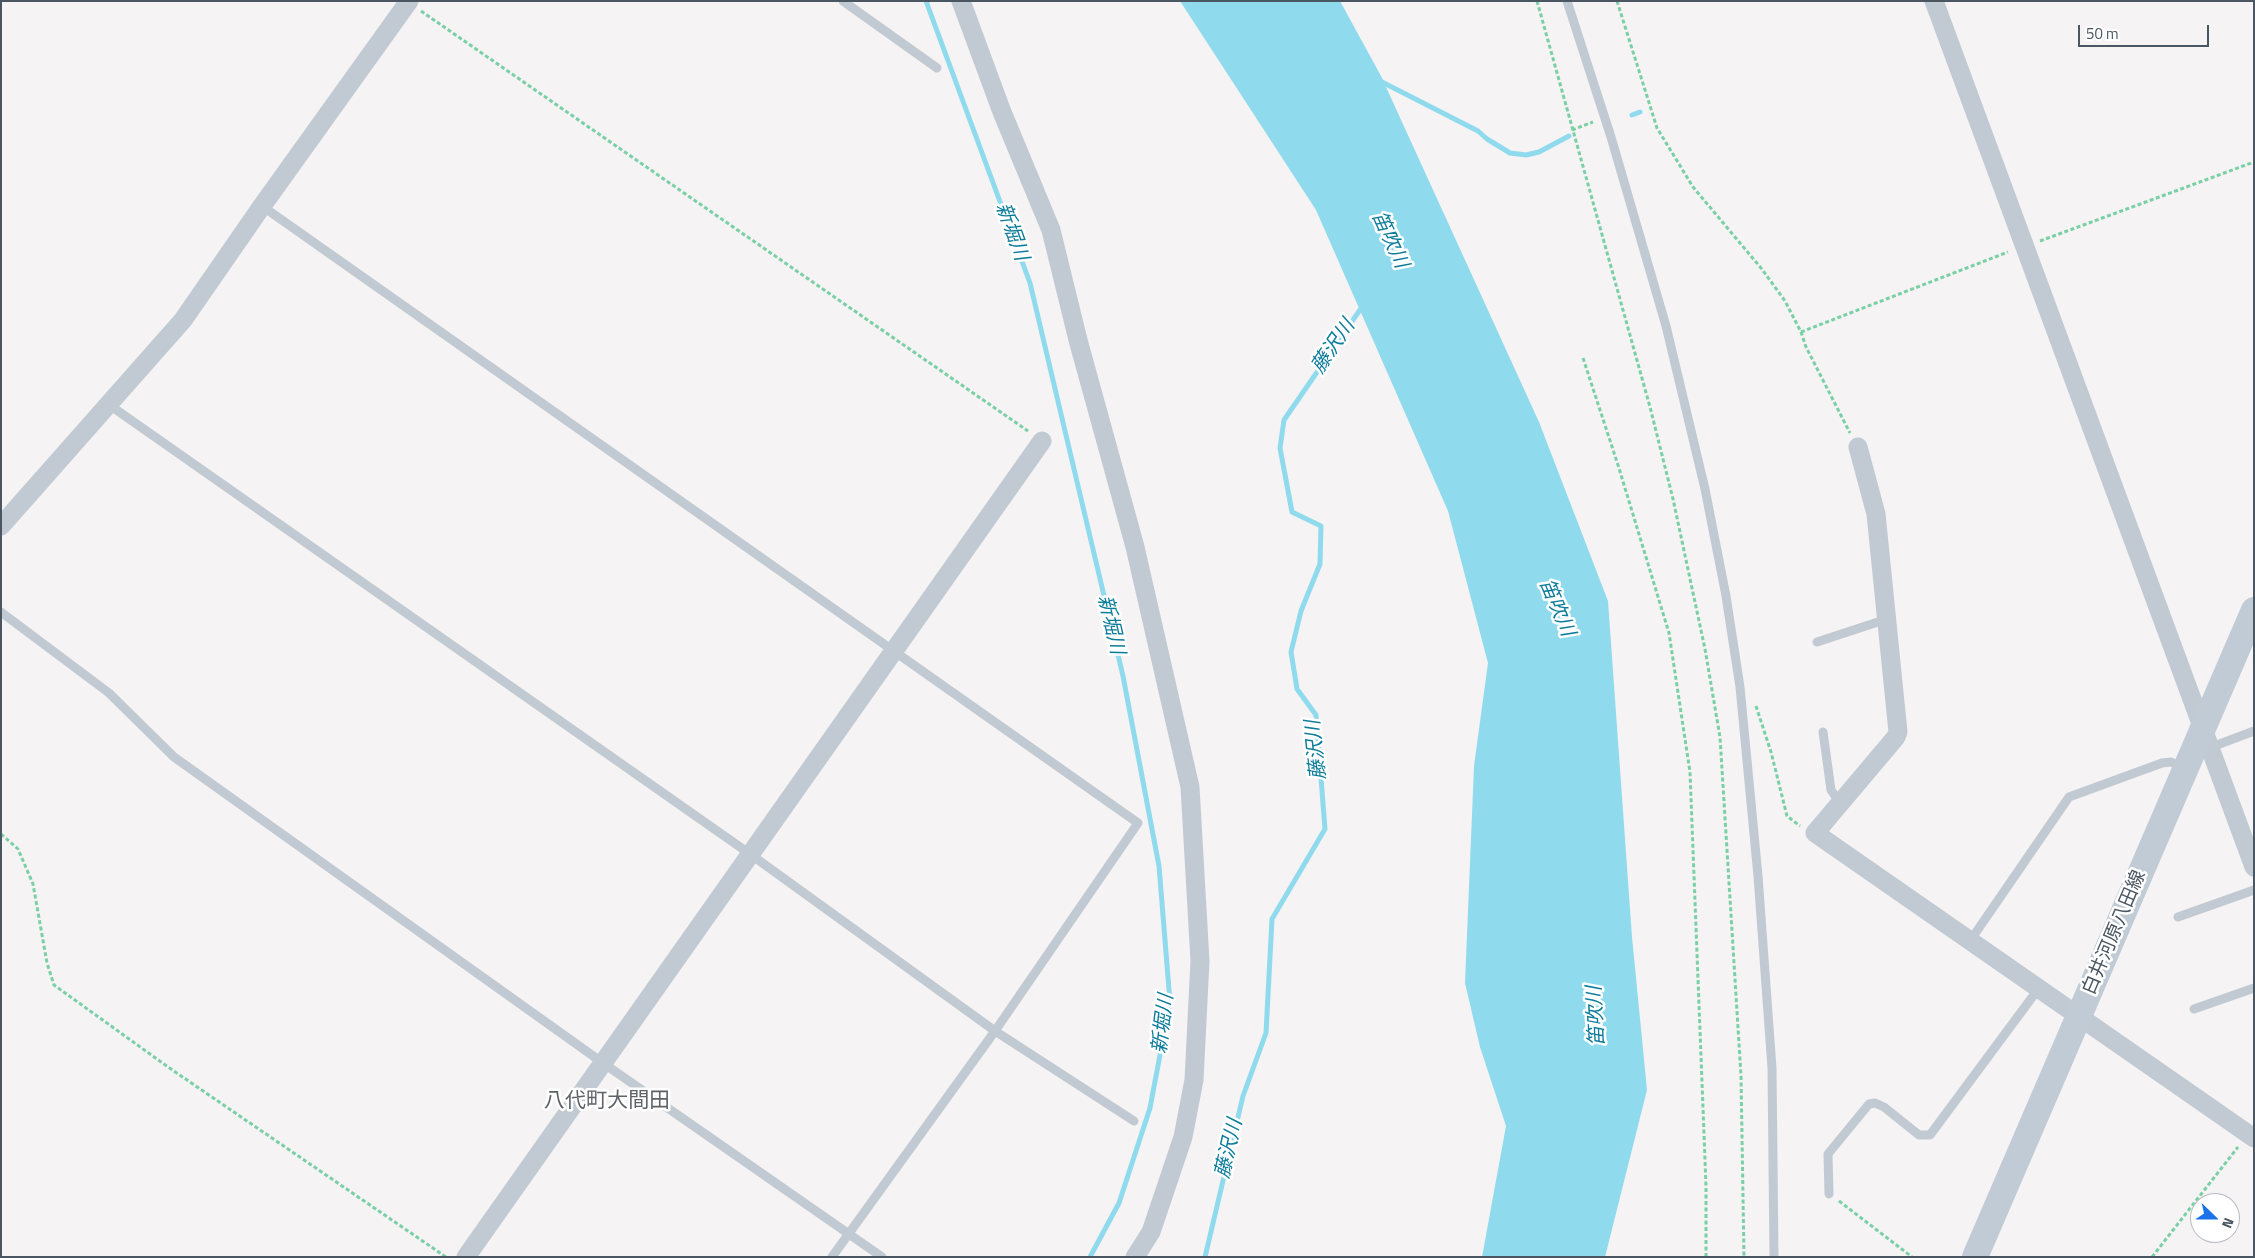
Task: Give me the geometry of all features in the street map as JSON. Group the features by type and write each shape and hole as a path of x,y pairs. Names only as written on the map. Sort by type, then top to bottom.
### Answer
{"main road":[{"name":"白井河原八田線","path":"1975,1257 2186,768 2206,739 2254,610"}],"street":[{"path":"961,1 1002,112 1050,230 1135,547 1190,787 1200,961 1194,1080 1183,1137 1151,1232 1135,1257"},
{"path":"1934,1 2254,867"},
{"path":"1,526 183,320 408,2"},
{"path":"466,1257 893,648 1042,441"},
{"path":"1858,447 1876,514 1898,732 1896,737 1815,833 2251,1136"}],"lane":[{"path":"843,1 937,68"},
{"path":"1567,1 1612,137 1666,326 1705,489 1726,596 1740,686 1758,876 1772,1068 1774,1257"},
{"path":"262,206 893,648 1138,823 995,1031 832,1257"},
{"path":"108,404 750,854 995,1031 1134,1121"},
{"path":"1,612 109,693 174,757 602,1063 882,1257"},
{"path":"1817,642 1887,619"},
{"path":"2206,739 2254,730"},
{"path":"1823,732 1830,790 1840,803"},
{"path":"1970,942 2069,797 2162,764 2171,762 2186,768"},
{"path":"2178,917 2254,890"},
{"path":"1830,1194 1828,1154 1869,1104 1875,1103 1884,1107 1919,1135 1930,1135 2039,988"},
{"path":"2194,1009 2254,988"}],"path":[{"path":"1537,1 1650,407 1705,649 1720,737 1740,1076 1744,1257"},
{"path":"1617,1 1657,128 1693,187 1774,285 1802,332 1806,347 1858,447"},
{"path":"408,2 1042,441"},
{"path":"1572,130 1600,120"},
{"path":"1802,332 2024,246 2254,162"},
{"path":"1583,358 1669,633 1690,772 1706,1186 1706,1257"},
{"path":"1740,686 1752,698 1771,752 1787,816 1796,823"},
{"path":"1,834 18,849 33,884 47,964 54,985 168,1067 446,1257"},
{"path":"2152,1257 2251,1136"},
{"path":"1830,1194 1912,1257"}],"water":[{"name":"笛吹川","path":"1180,1 1340,1 1381,76 1539,422 1608,601 1632,937 1647,1090 1605,1257 1482,1257 1506,1126 1480,1047 1465,983 1474,766 1488,663 1448,511 1316,210"}],"waterway":[{"name":"新堀川","path":"926,1 1030,283 1123,676 1159,866 1170,1002 1150,1108 1119,1203 1090,1257"},
{"path":"1380,81 1478,131 1510,153 1526,155 1539,152 1569,136"},
{"path":"1632,115 1640,112"},
{"name":"藤沢川","path":"1205,1257 1243,1096 1266,1033 1272,919 1325,829 1316,715 1297,689 1291,652 1301,611 1320,564 1321,526 1292,512 1280,448 1284,420 1364,304"}],"district":[{"name":"八代町大間田","path":"607,1102"}]}
